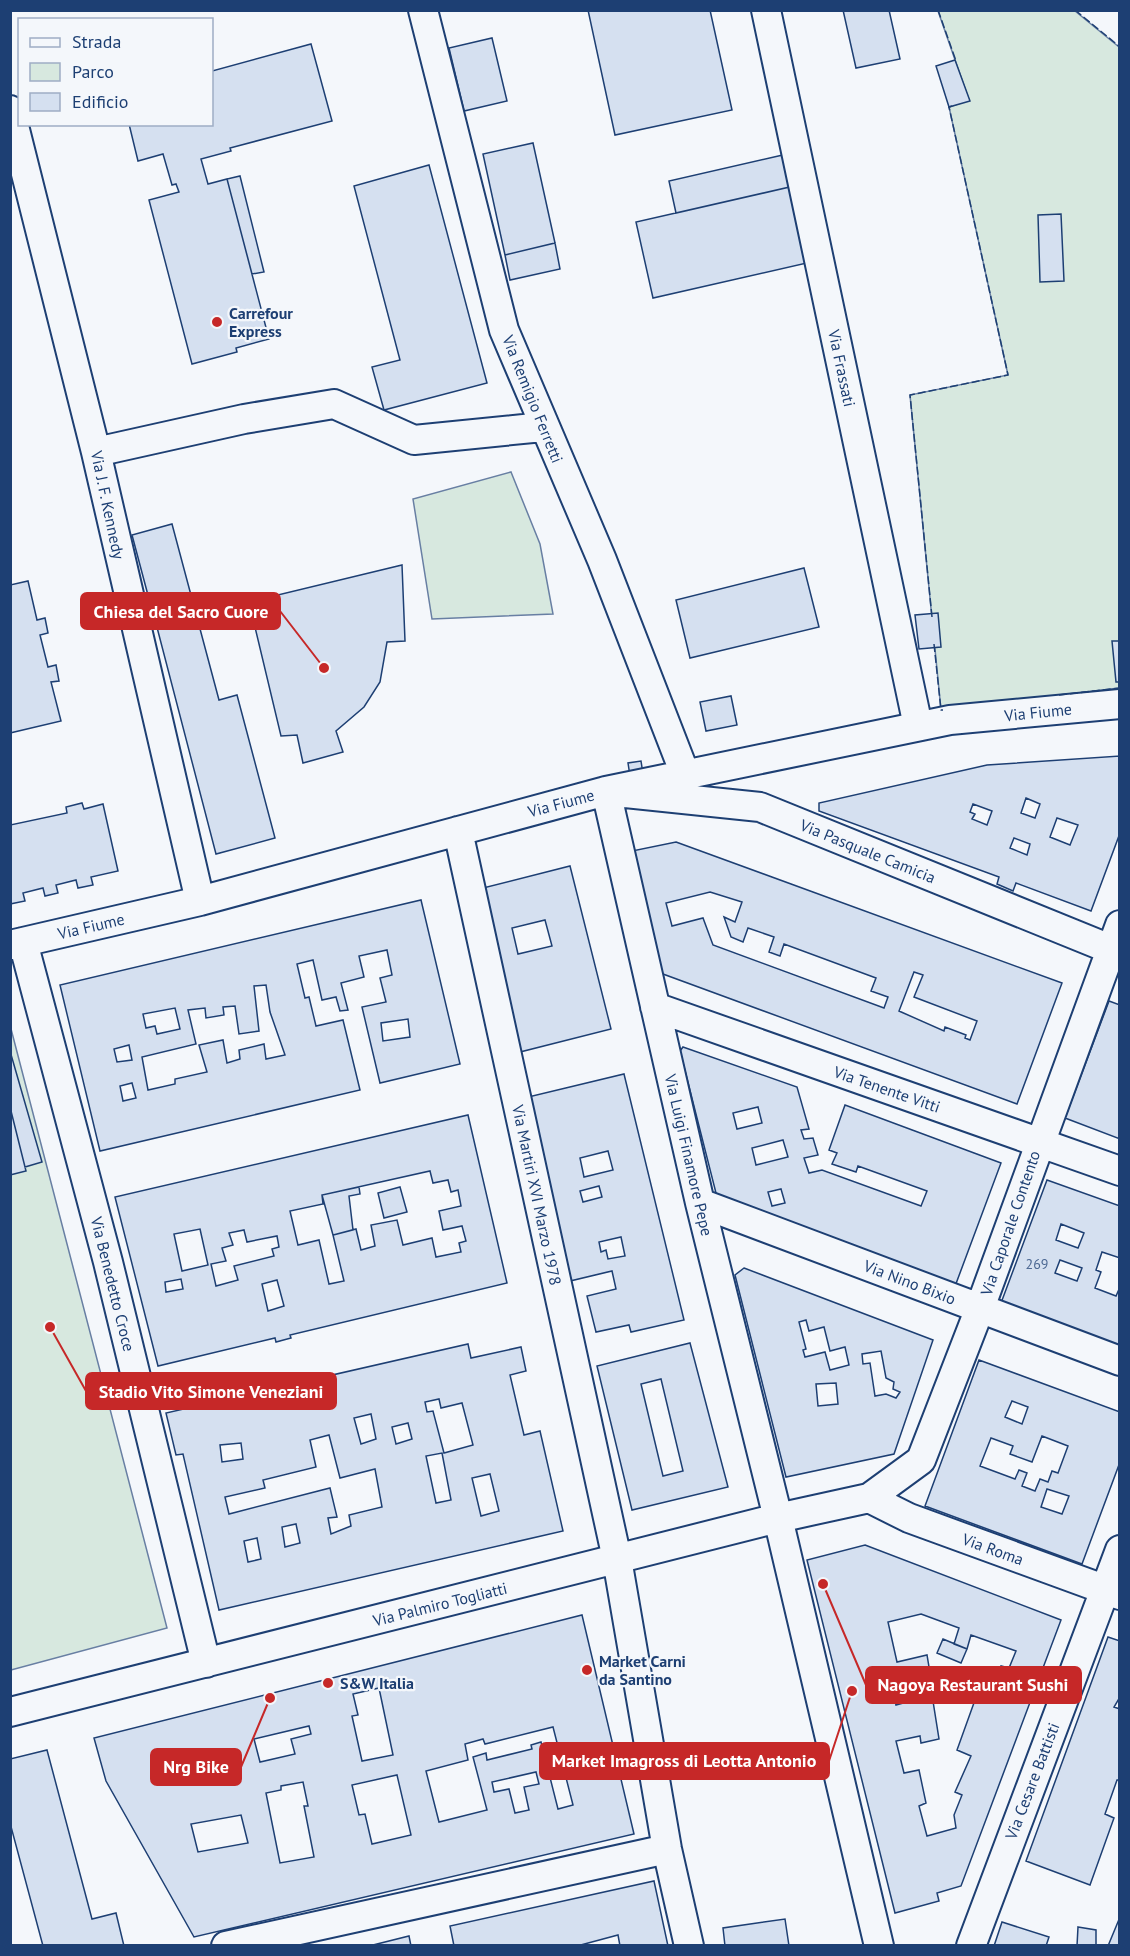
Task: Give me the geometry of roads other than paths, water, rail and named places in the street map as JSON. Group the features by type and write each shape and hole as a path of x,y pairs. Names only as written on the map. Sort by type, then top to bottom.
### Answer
{"street":[{"name":"Via Remigio Ferretti","path":"423,10 504,330 543,427 602,560 685,774"},
{"name":"Via Frassati","path":"766,10 918,726"},
{"name":"Via J. F. Kennedy","path":"10,111 96,452 200,901"},
{"path":"96,452 244,419 334,404 414,440 543,427"},
{"name":"Via Fiume","path":"17,944 200,901 606,791 950,720 1119,704"},
{"name":"Via Pasquale Camicia","path":"606,791 760,807 1117,943"},
{"name":"Via Luigi Finamore Pepe","path":"606,791 700,1203 778,1518 879,1946"},
{"name":"Via Martiri XVI Marzo 1978","path":"458,831 617,1559 668,1849 689,1946"},
{"name":"Via Caporale Contento","path":"869,1498 921,1460 980,1308 1039,1143 1117,943"},
{"name":"Via Benedetto Croce","path":"17,944 108,1262 206,1664"},
{"name":"Via Tenente Vitti","path":"655,1007 1119,1171"},
{"name":"Via Nino Bixio","path":"700,1203 1119,1361"},
{"name":"Via Palmiro Togliatti","path":"10,1712 778,1518 869,1498"},
{"name":"Via Roma","path":"869,1498 909,1518 1112,1592"},
{"name":"Via Cesare Battisti","path":"971,1946 1112,1592 1119,1550"},
{"path":"226,1946 668,1849"}],"place":[{"name":"Carrefour Express","path":"217,322"},
{"name":"Chiesa del Sacro Cuore","path":"324,668"},
{"name":"Stadio Vito Simone Veneziani","path":"50,1327"},
{"name":"Nagoya Restaurant Sushi","path":"823,1584"},
{"name":"Market Carni da Santino","path":"587,1670"},
{"name":"S&W Italia","path":"328,1683"},
{"name":"Market Imagross di Leotta Antonio","path":"852,1691"},
{"name":"Nrg Bike","path":"270,1698"}]}
